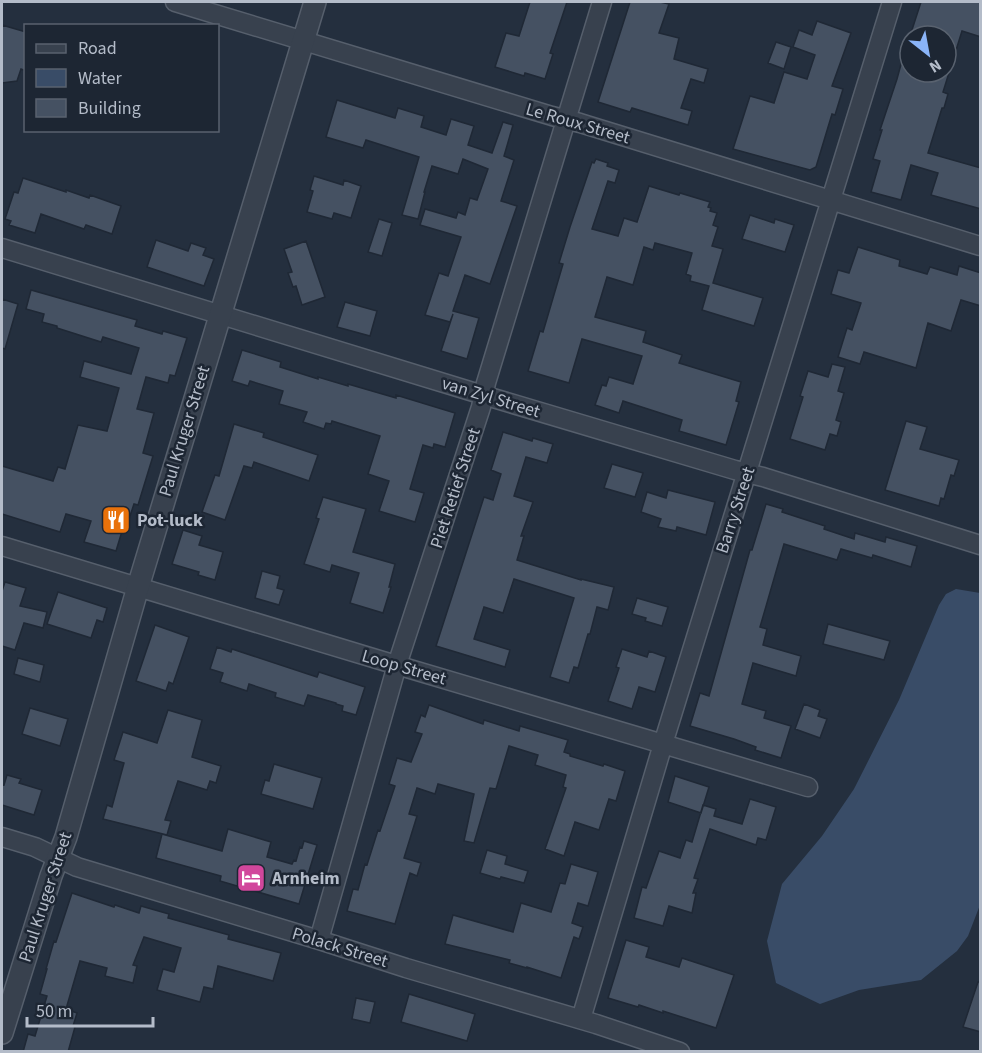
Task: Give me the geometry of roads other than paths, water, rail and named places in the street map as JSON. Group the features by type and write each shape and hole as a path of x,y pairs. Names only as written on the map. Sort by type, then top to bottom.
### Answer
{"street":[{"name":"Le Roux Street","path":"175,2 981,246"},
{"name":"Paul Kruger Street","path":"2,1033 66,837 138,587 315,2"},
{"name":"Piet Retief Street","path":"319,940 397,665 477,418 602,2"},
{"name":"Barry Street","path":"581,1019 663,744 892,2"},
{"name":"van Zyl Street","path":"2,248 981,544"},
{"name":"Loop Street","path":"2,546 808,787"},
{"name":"Polack Street","path":"2,837 34,847 77,867 581,1019 680,1052"}],"water":[{"path":"956,589 980,593 980,905 968,936 957,951 921,980 859,990 820,1004 776,983 767,941 782,884 822,836 854,789 899,700 939,605 946,594"}],"place":[{"name":"Pot-luck","path":"116,520"},
{"name":"Arnheim","path":"251,878"}]}
